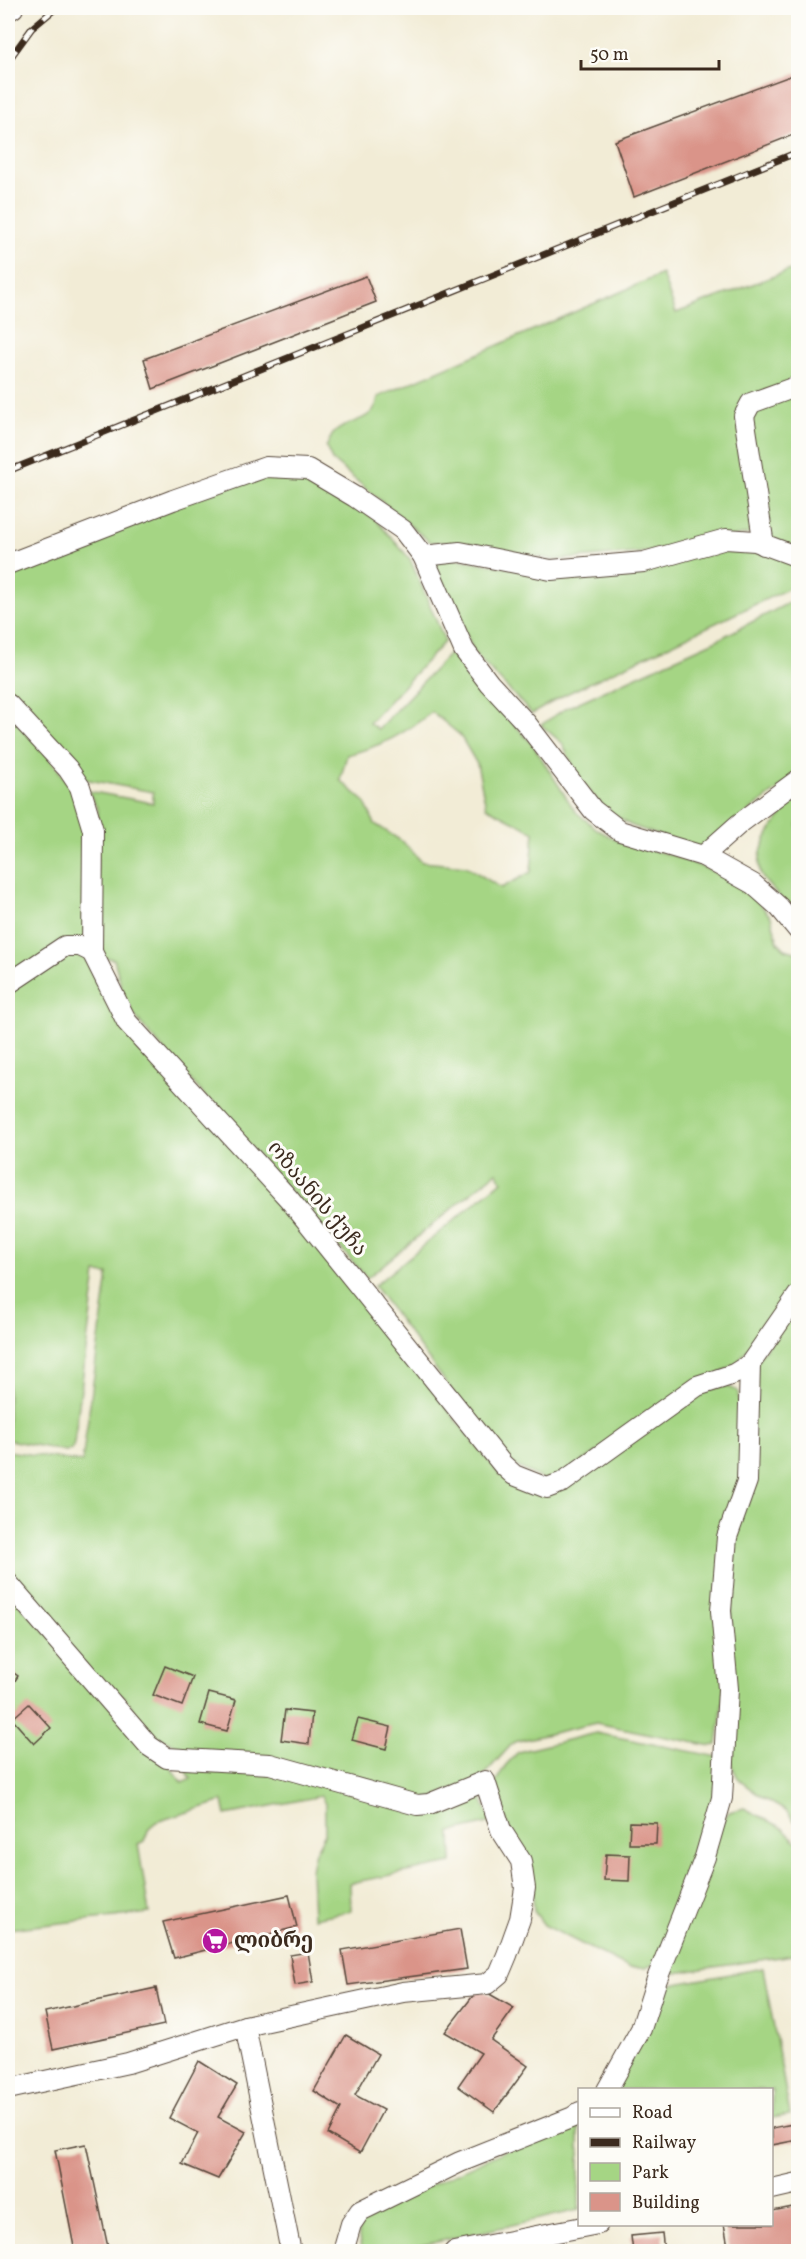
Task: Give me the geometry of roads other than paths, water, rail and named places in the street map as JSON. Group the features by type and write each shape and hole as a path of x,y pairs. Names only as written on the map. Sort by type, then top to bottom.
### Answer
{"street":[{"path":"8,11 13,8"},
{"path":"764,544 744,416 751,403 798,386"},
{"path":"8,564 172,500 266,467 308,469 403,530 423,556 464,650 489,684 526,723 593,810 620,831 703,856 753,884 779,908 798,930"},
{"path":"423,556 460,552 551,570 644,562 726,538 754,541 798,557"},
{"name":"ოზაანის ქუჩა","path":"8,704 68,769 80,787 93,830 92,952 127,1022 289,1199 495,1456 514,1475 547,1488 563,1482 696,1386 734,1374 750,1364"},
{"path":"703,856 739,824 798,780"},
{"path":"8,984 65,946 80,946 92,952"},
{"path":"608,2088 641,2029 657,1979 705,1857 722,1798 728,1689 721,1611 727,1536 747,1480 750,1364 798,1295"},
{"path":"8,1583 148,1746 167,1758 270,1764 417,1805 429,1804 484,1782 501,1830 521,1861 525,1888 520,1919 499,1974 487,1984 403,1992 244,2025 128,2063 8,2089"},
{"path":"244,2025 291,2252"},
{"path":"344,2252 351,2224 360,2211 460,2162 573,2117 578,2113"},
{"path":"773,2189 798,2183"},
{"path":"460,2251 588,2226"}],"railway":[{"path":"8,61 32,28 56,8"},
{"path":"8,471 798,152"}],"place":[{"name":"ლიბრე","path":"215,1941"}]}
